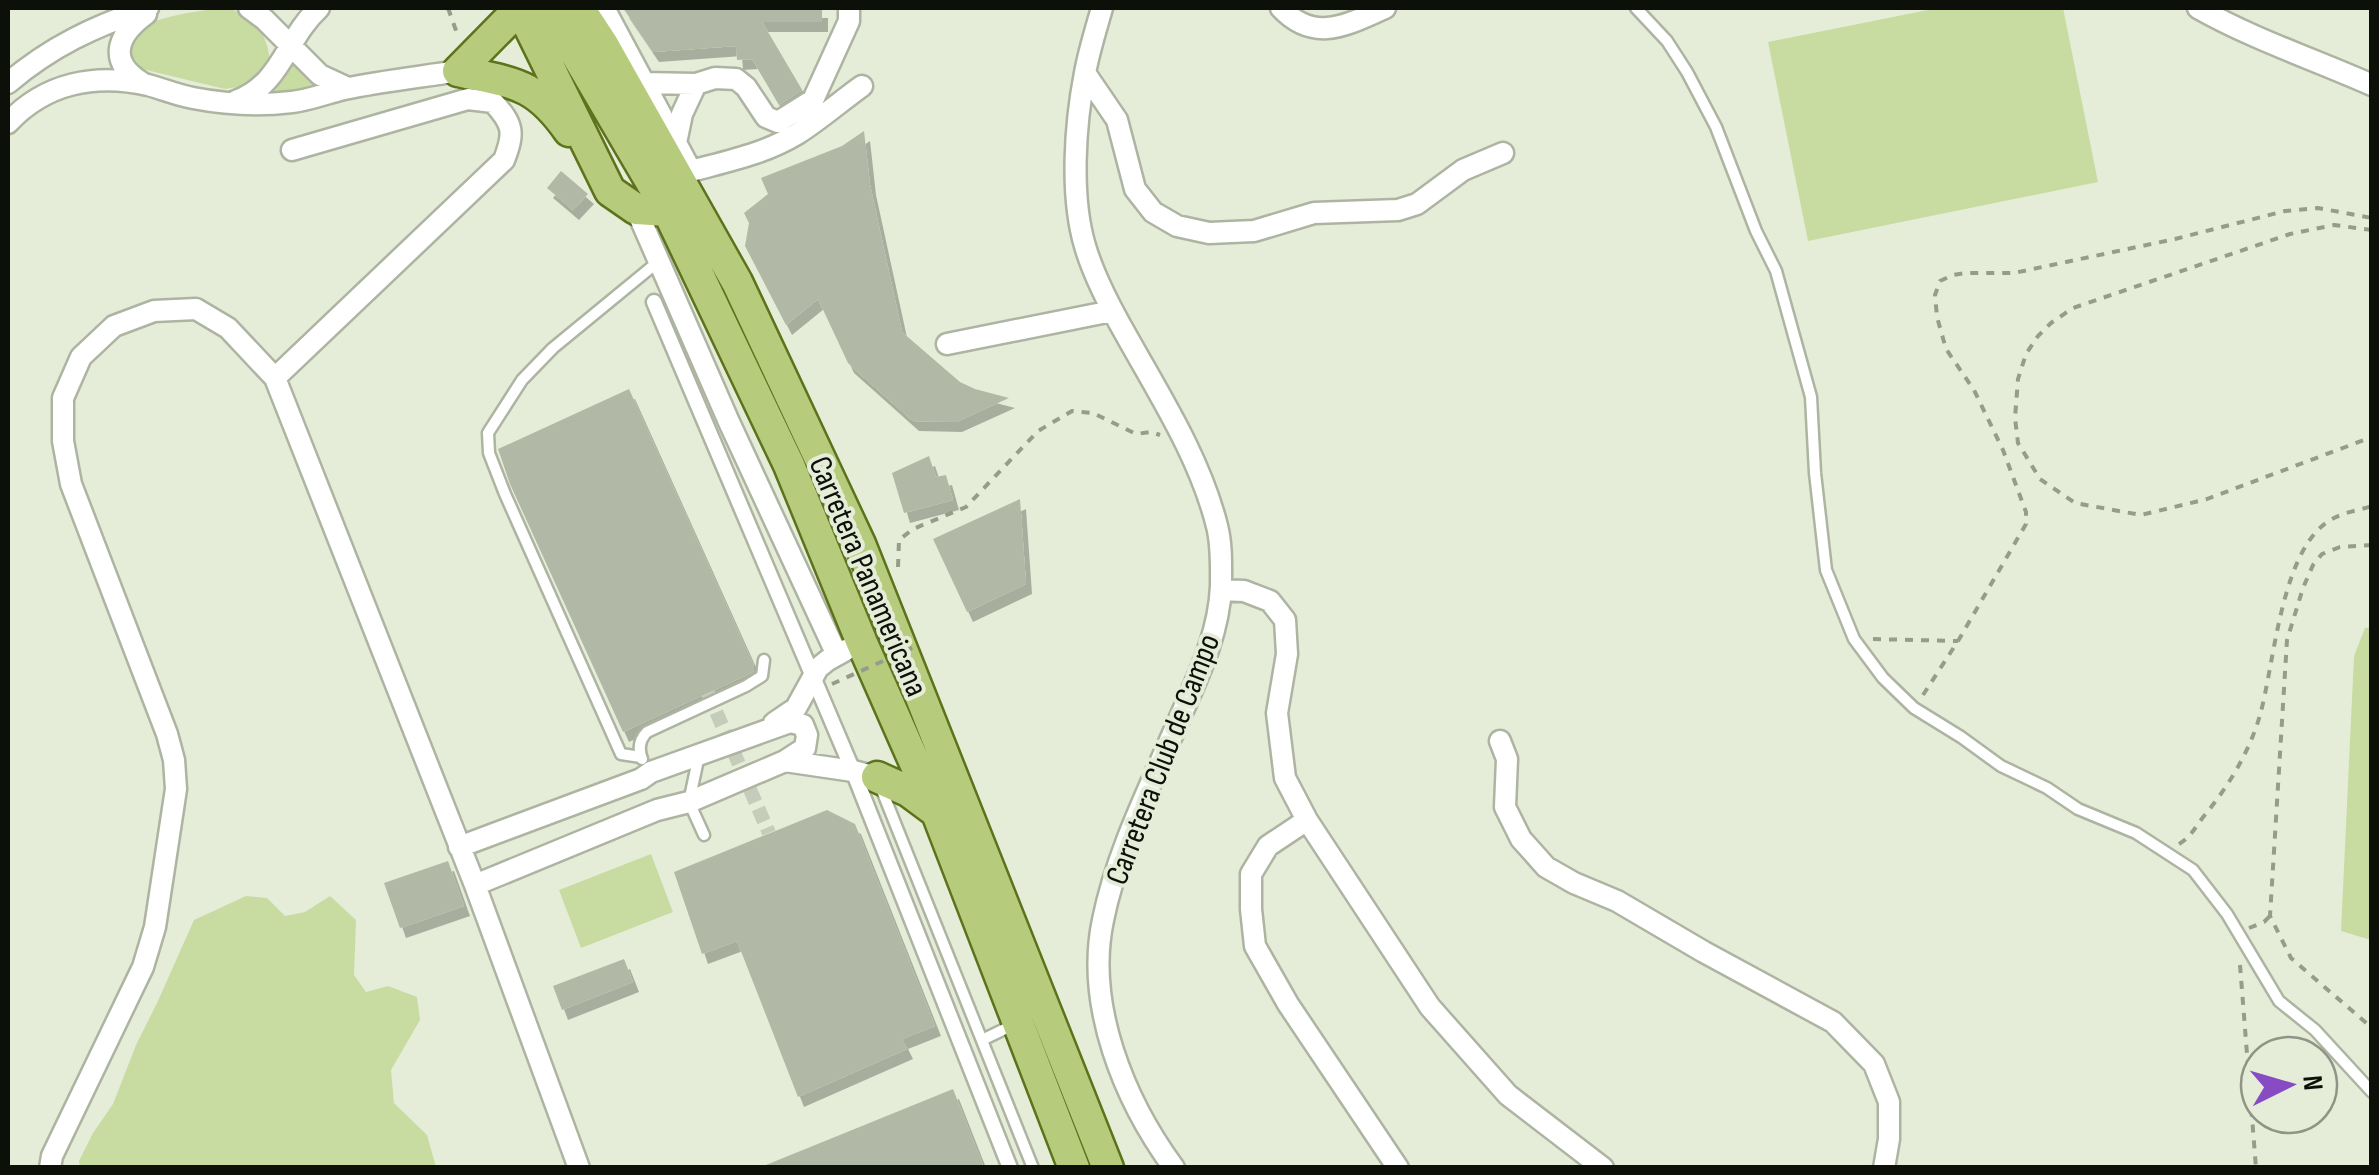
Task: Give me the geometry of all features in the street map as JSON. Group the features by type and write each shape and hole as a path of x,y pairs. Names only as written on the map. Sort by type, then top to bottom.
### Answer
{"main road":[{"path":"458,71 520,8 610,191"},
{"name":"Carretera Panamericana","path":"549,8 668,212 789,465 850,649 937,813 1074,1168"},
{"name":"Carretera Panamericana","path":"579,8 736,282 860,544 1108,1168"},
{"path":"458,71 520,84 553,108 610,191 636,209 668,212"},
{"path":"691,171 736,282"},
{"path":"865,774 908,790 937,813"}],"street":[{"path":"8,83 40,58 88,30 148,8"},
{"path":"146,85 132,77 119,46 124,32 156,8"},
{"path":"249,8 320,75 348,88"},
{"path":"230,104 266,84 308,18 320,8"},
{"path":"604,8 691,171 748,157 800,133 862,86"},
{"path":"644,83 696,84 714,78 736,78 746,86 766,118 778,122 818,93 849,22 849,8"},
{"name":"Carretera Club de Campo","path":"1102,8 1084,74 1077,137 1084,245 1112,311 1184,440 1218,528 1221,590 1212,643 1122,853 1102,922 1099,958 1108,1034 1119,1066 1159,1148 1174,1168"},
{"path":"1282,8 1291,18 1310,27 1328,29 1386,8"},
{"path":"2198,8 2372,85"},
{"path":"8,123 21,108 46,92 101,79 230,104 293,102 348,88 458,71"},
{"path":"1084,74 1117,120 1136,190 1153,212 1177,226 1209,232 1254,231 1314,213 1398,210 1418,204 1464,170 1503,153"},
{"path":"676,143 682,114 696,84"},
{"path":"275,378 504,160 512,140 509,120 493,102 468,99 292,150"},
{"path":"636,209 728,422 850,649 818,668 822,681"},
{"path":"654,302 865,774 1010,1168"},
{"path":"50,1168 52,1156 143,967 155,927 176,789 167,734 71,484 63,441 63,398 81,357 114,326 154,311 196,309 228,328 275,378 475,884 579,1168"},
{"path":"947,344 1112,311"},
{"path":"1221,590 1244,591 1270,600 1285,620 1286,654 1277,713 1285,778 1307,820 1430,1007 1508,1095 1602,1168"},
{"path":"762,731 796,708 822,681"},
{"path":"459,847 644,770 762,731 790,722 802,724 807,735 804,748 784,761 475,884"},
{"path":"1500,741 1507,760 1505,806 1521,839 1546,867 1834,1022 1874,1064 1889,1102 1890,1139 1884,1168"},
{"path":"784,761 865,774"},
{"path":"644,770 640,791 647,805 656,810"},
{"path":"1307,820 1268,846 1251,874 1256,946 1288,1004 1398,1168"}],"lane":[{"path":"1636,8 1667,41 1688,72 1716,127 1776,272 1811,397 1826,570 1854,639 1883,678 1914,708 2001,766 2048,788 2078,809 2136,833 2194,870 2238,932 2278,1001 2315,1030 2372,1092"},
{"path":"644,770 621,754 504,494 490,453 488,433 522,380 553,348 659,261"},
{"path":"644,770 641,738 646,732 746,686 762,676 764,660"},
{"path":"699,754 689,802 704,836"},
{"path":"865,774 982,1040 1033,1168"},
{"path":"982,1040 1019,1022"}],"path":[{"path":"1914,708 2026,524 2026,512 2003,450 1974,390 1946,348 1935,295 1940,280 1966,272 2014,273 2285,211 2318,208 2372,218"},
{"path":"2372,230 2334,226 2290,234 2073,308 2051,322 2026,354 2018,379 2015,418 2018,444 2040,479 2075,502 2141,515 2207,499 2372,437"},
{"path":"898,566 899,540 913,529 966,507 1038,432 1072,412 1094,413 1136,434 1151,432 1184,440"},
{"path":"2162,850 2188,839 2243,757 2260,718 2293,572 2308,540 2332,518 2372,506"},
{"path":"2372,546 2340,547 2322,554 2303,588 2287,640 2270,916 2292,958 2372,1028"},
{"path":"1854,639 1958,641"},
{"path":"822,681 914,647"},
{"path":"2256,1168 2238,932 2270,916"}],"green space":[{"path":"228,8 246,16 258,28 268,51 270,62 260,76 244,86 225,89 142,69 129,52 134,31 154,21"},
{"path":"1938,8 2063,8 2098,182 1808,241 1768,42"},
{"path":"292,58 302,72 322,86 267,94 279,82"},
{"path":"2372,627 2371,940 2341,931 2354,656 2365,628"},
{"path":"651,854 673,912 581,948 559,890"},
{"path":"246,896 267,898 285,916 305,912 330,896 356,920 354,975 366,992 388,986 417,997 420,1020 391,1070 394,1103 427,1135 436,1167 80,1167 79,1161 93,1133 113,1104 194,920"}],"building":[{"path":"623,8 822,8 822,22 762,22 802,90 779,105 752,59 737,60 736,46 653,52"},
{"path":"864,131 870,185 902,332 960,382 1009,398 956,422 913,421 848,363 818,299 786,325 745,246 749,223 744,213 768,194 761,178 842,146"},
{"path":"561,171 588,194 573,210 547,188"},
{"path":"629,389 754,671 623,732 510,484 498,449"},
{"path":"929,456 936,477 946,475 953,500 904,513 892,473"},
{"path":"1020,499 1026,584 967,612 933,539"},
{"path":"827,810 855,824 935,1026 902,1039 907,1049 798,1097 737,941 702,954 674,872"},
{"path":"448,861 464,906 400,928 384,883"},
{"path":"624,959 633,982 562,1010 553,986"},
{"path":"953,1089 984,1168 761,1168 761,1167"}],"tunnel":[{"path":"708,693 769,833"}]}
